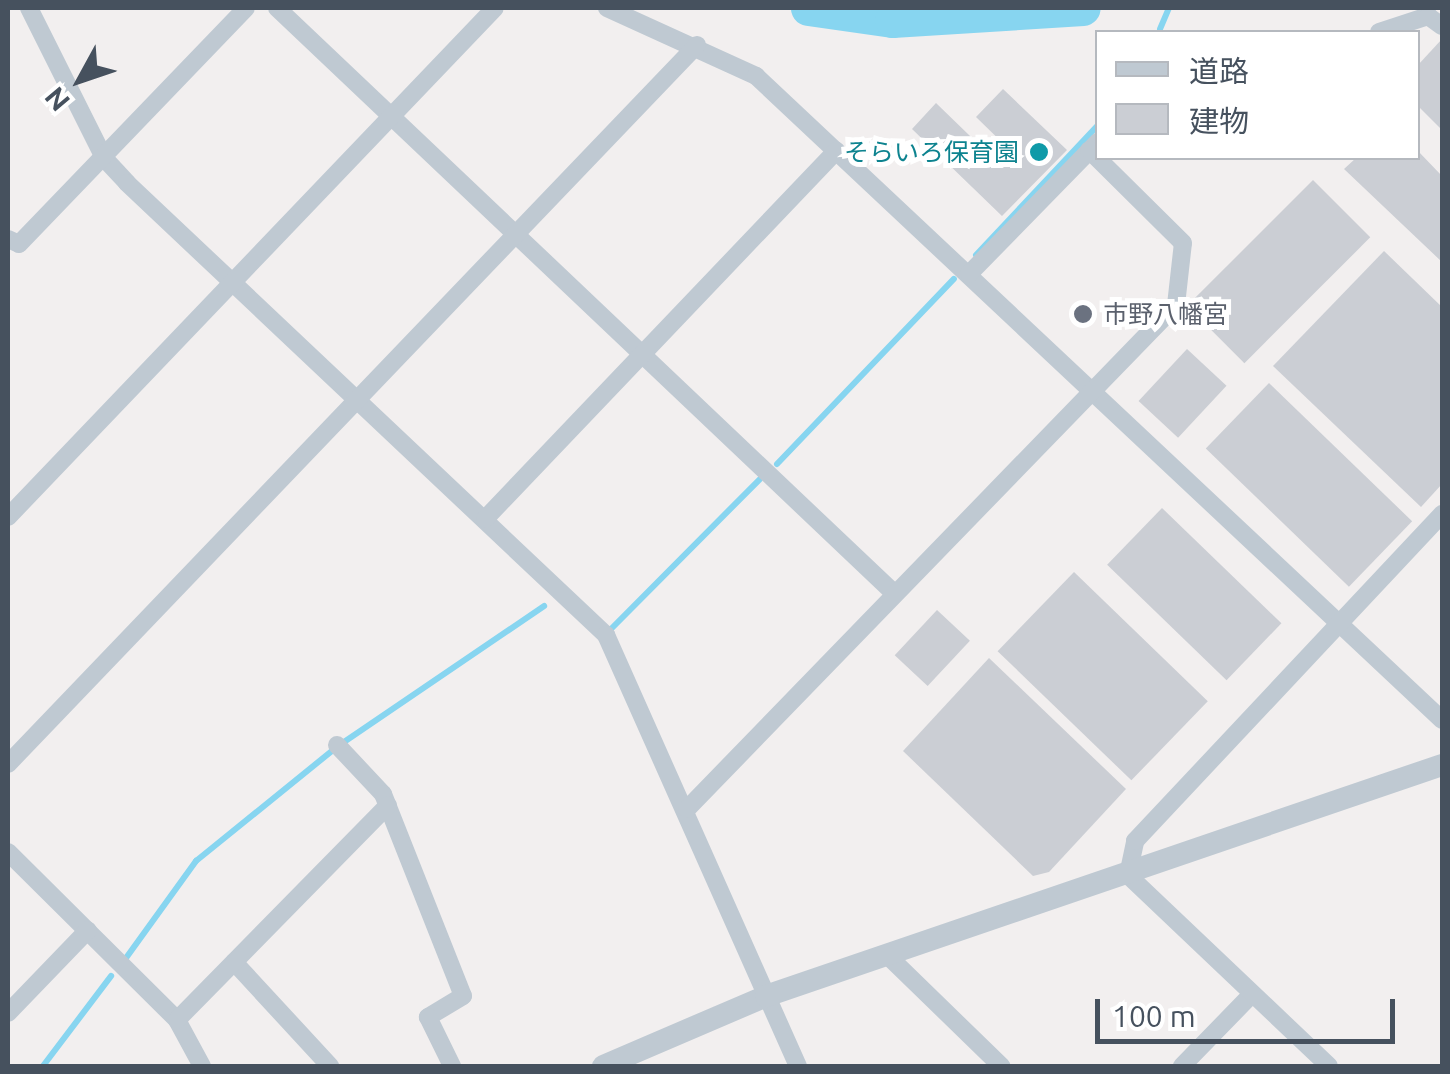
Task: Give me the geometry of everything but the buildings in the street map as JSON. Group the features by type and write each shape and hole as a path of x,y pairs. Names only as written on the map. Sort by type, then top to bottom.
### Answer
{"street":[{"path":"29,8 104,158 606,635 687,809 798,1066"},
{"path":"8,239 19,244 246,8"},
{"path":"277,8 894,594"},
{"path":"8,516 495,8"},
{"path":"608,8 697,45 756,76 1442,720"},
{"path":"1385,30 1428,16 1442,26"},
{"path":"8,764 697,45"},
{"path":"969,274 1093,146"},
{"path":"485,520 836,151"},
{"path":"687,809 1087,390 1176,304 1183,243 1106,160"},
{"path":"1128,875 1135,842 1442,514"},
{"path":"337,746 388,805 463,996 428,1017 452,1066"},
{"path":"603,1066 766,996 1442,765"},
{"path":"177,1020 388,805"},
{"path":"8,852 177,1020 202,1066"},
{"path":"1128,875 1328,1066"},
{"path":"8,1012 88,930"},
{"path":"886,954 1001,1066"},
{"path":"234,962 330,1066"},
{"path":"1182,1066 1252,994"}],"waterway":[{"path":"808,8 892,20 1083,8"},
{"path":"1160,29 1169,8"},
{"path":"976,255 1095,128"},
{"path":"777,464 954,279"},
{"path":"611,629 760,479"},
{"path":"344,742 544,606"},
{"path":"126,958 196,861 332,751"},
{"path":"43,1066 111,976"}],"place":[{"name":"そらいろ保育園","path":"1039,152"},
{"name":"市野八幡宮","path":"1083,314"}]}
